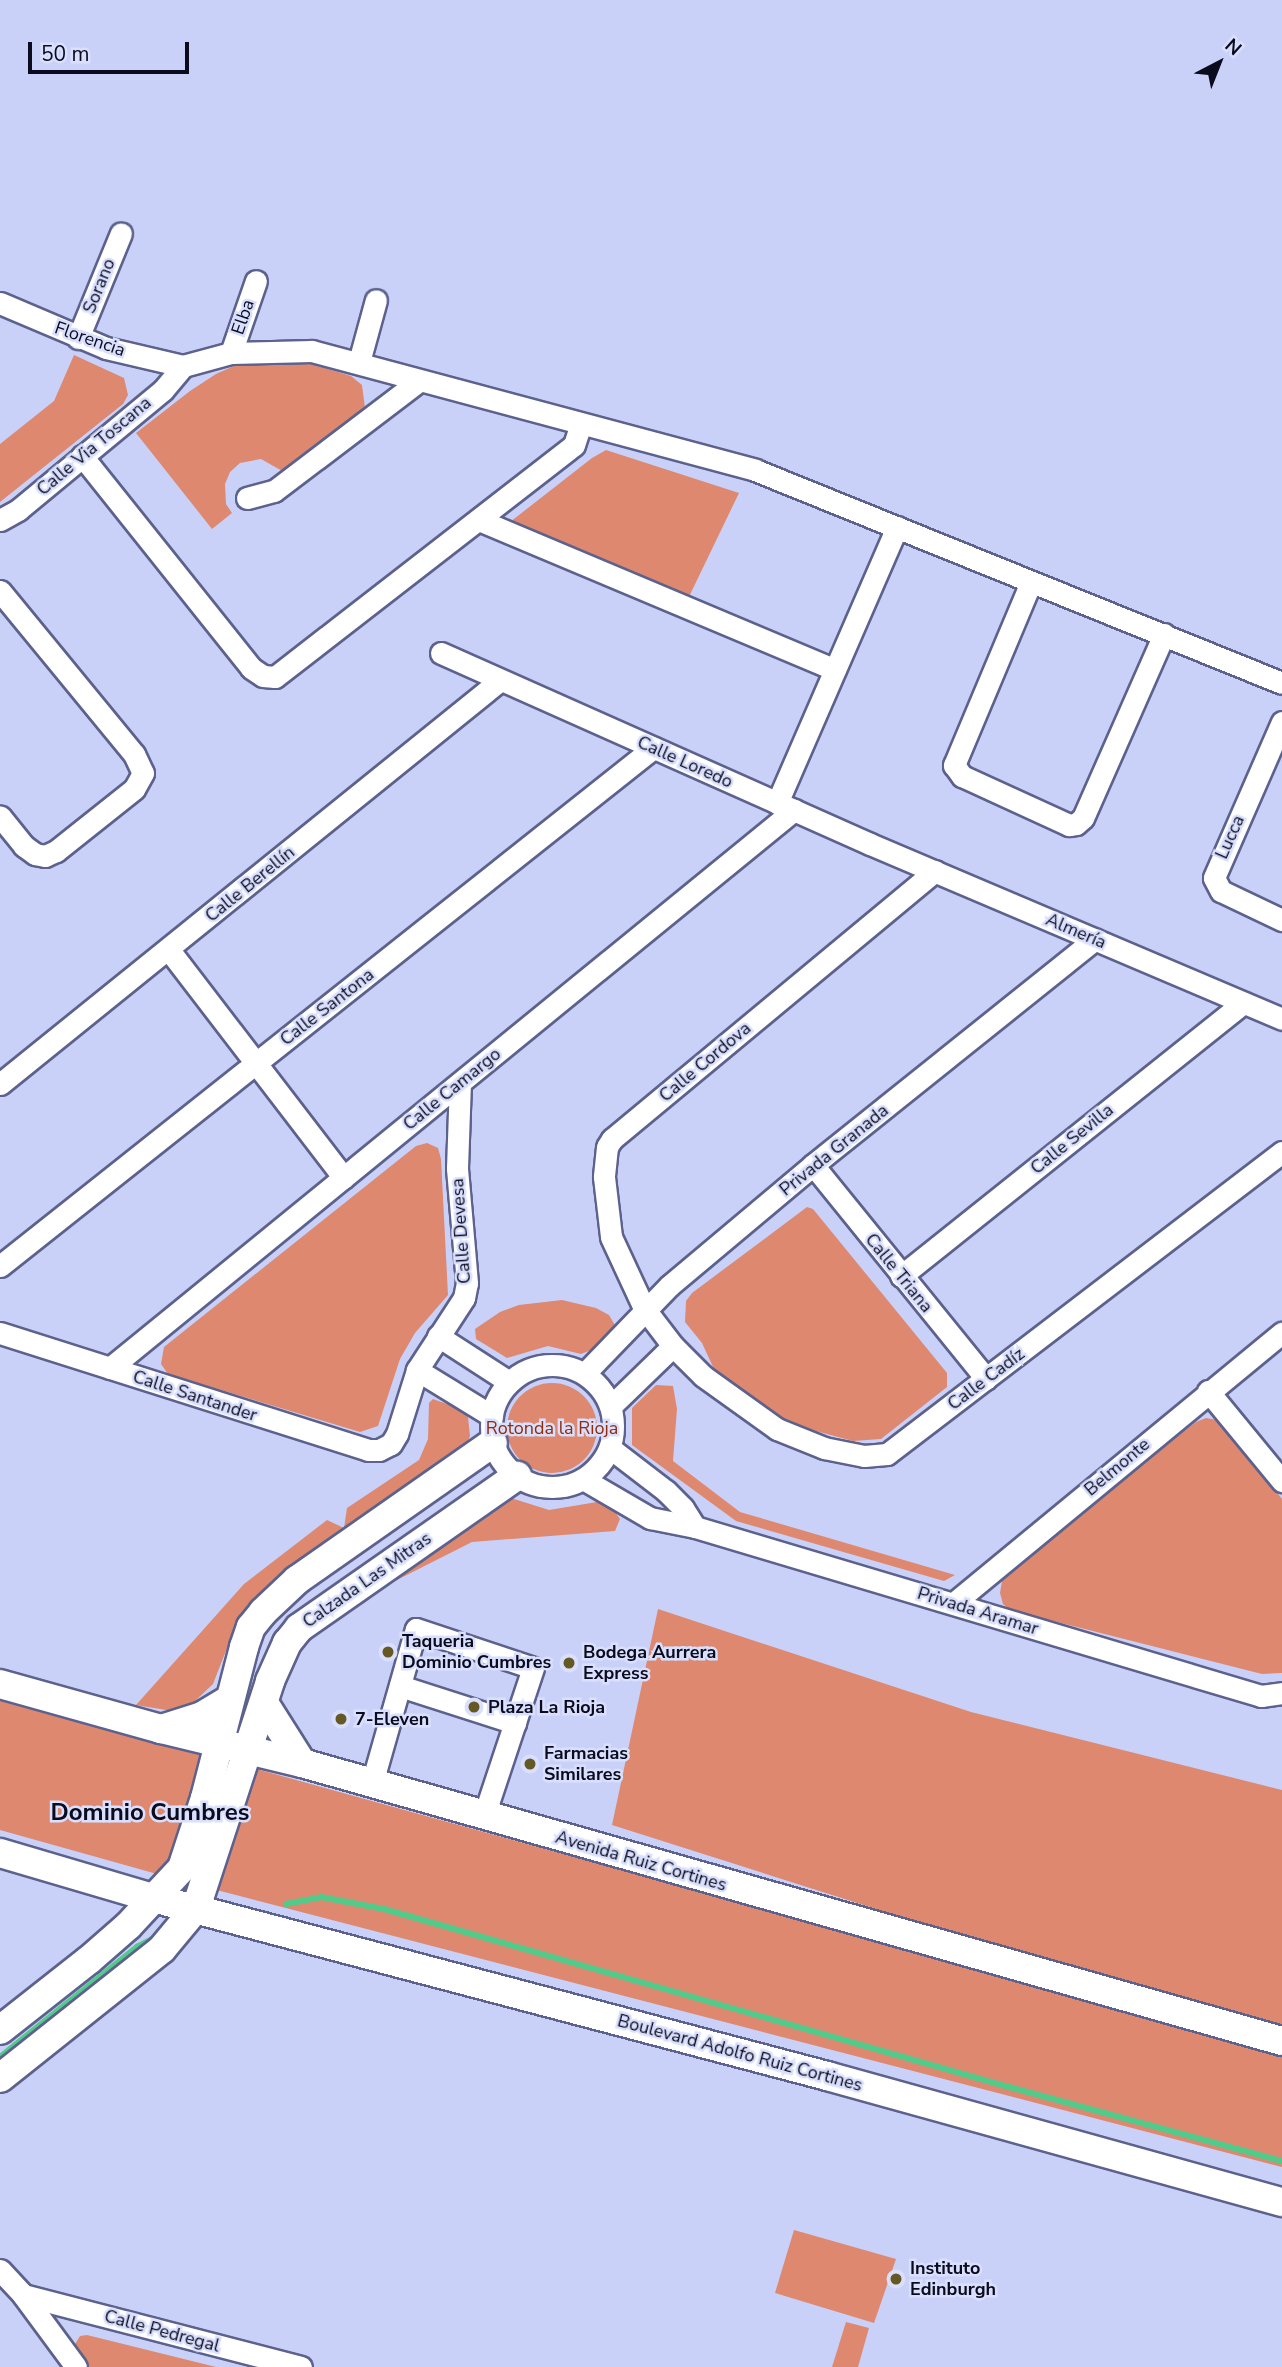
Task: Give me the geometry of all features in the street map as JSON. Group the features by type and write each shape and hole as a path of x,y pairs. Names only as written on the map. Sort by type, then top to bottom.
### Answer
{"main road":[{"name":"Calzada Las Mitras","path":"0,2030 89,1960 182,1868 195,1835 237,1670 251,1627 257,1619 297,1580 406,1504 492,1430"},
{"name":"Calzada Las Mitras","path":"0,2078 162,1949 196,1908 267,1692 287,1643 299,1628 339,1597 516,1476"},
{"path":"406,1504 429,1536"},
{"path":"318,1565 339,1597"},
{"path":"237,1670 267,1692 302,1763"},
{"name":"Avenida Ruiz Cortines","path":"0,1684 161,1729 302,1763 1282,2041"},
{"path":"161,1729 202,1716 229,1700"},
{"path":"0,1853 196,1908"},
{"name":"Boulevard Adolfo Ruiz Cortines","path":"196,1908 827,2076 1282,2202"}],"street":[{"name":"Sorano","path":"78,338 121,233"},
{"name":"Elba","path":"231,353 256,281"},
{"path":"359,362 376,300"},
{"name":"Florencia","path":"0,303 78,338 183,366"},
{"path":"183,366 231,353 294,349 359,362 419,381 755,470 1282,683"},
{"name":"Calle Via Toscana","path":"0,520 18,510 163,390 183,366"},
{"path":"247,498 274,491 419,381"},
{"path":"82,456 251,668 263,676 275,677 574,445 581,424"},
{"path":"479,520 835,670"},
{"path":"786,807 835,670 897,527"},
{"path":"1031,582 954,765 962,776 1069,825 1076,824 1083,818 1164,634"},
{"path":"0,591 134,754 143,773 134,789 46,856 35,854 23,846 0,816"},
{"name":"Calle Loredo","path":"441,653 870,844"},
{"name":"Calle Berellín","path":"0,1084 499,681"},
{"name":"Lucca","path":"1282,722 1214,878 1221,891 1282,920"},
{"name":"Calle Santona","path":"0,1266 653,748"},
{"name":"Calle Camargo","path":"110,1368 460,1083 786,807"},
{"name":"Almería","path":"870,844 1282,1019"},
{"name":"Calle Cordova","path":"673,1346 644,1308 611,1237 604,1155 612,1139 935,871"},
{"name":"Privada Granada","path":"584,1373 644,1308 813,1165 1095,939"},
{"path":"169,950 344,1178"},
{"name":"Calle Sevilla","path":"901,1276 1243,1003"},
{"name":"Calle Devesa","path":"391,1444 397,1434 417,1370 464,1298 467,1283 457,1168 460,1083"},
{"name":"Calle Cadíz","path":"673,1346 703,1376 777,1429 824,1448 863,1456 887,1454 1282,1152"},
{"name":"Calle Triana","path":"813,1165 986,1379"},
{"name":"Calle Santander","path":"0,1333 368,1450 380,1450 391,1444"},
{"name":"Belmonte","path":"954,1603 1208,1391 1282,1333"},
{"path":"438,1336 509,1382"},
{"path":"611,1406 673,1346"},
{"path":"417,1370 492,1430 506,1466 516,1476 542,1487 570,1485 583,1479 599,1466 610,1448 614,1420 611,1406 596,1382 584,1373 565,1366 544,1364 531,1368 509,1382 500,1392 492,1430"},
{"path":"1208,1391 1282,1481"},
{"path":"610,1448 666,1491 683,1508 695,1527"},
{"name":"Privada Aramar","path":"583,1479 650,1518 695,1527 1272,1695"},
{"path":"372,1783 416,1629 533,1668 484,1815"},
{"path":"400,1686 515,1723"},
{"path":"0,2270 23,2295 76,2367"},
{"name":"Calle Pedregal","path":"23,2295 301,2367"}],"green space":[{"path":"74,355 124,378 128,395 123,404 0,502 0,444 54,401"},
{"path":"259,360 302,361 351,376 362,385 365,408 284,472 261,459 240,463 230,472 225,484 226,504 232,513 212,529 136,433 216,374 236,365"},
{"path":"606,450 739,493 685,605 510,522"},
{"path":"427,1143 438,1148 441,1159 448,1295 415,1333 400,1359 378,1426 360,1432 168,1374 161,1364 164,1347 416,1146"},
{"path":"807,1207 813,1209 947,1373 947,1387 881,1439 853,1441 786,1423 714,1369 702,1343 685,1322 686,1301 692,1293"},
{"path":"562,1300 596,1308 609,1315 616,1327 596,1348 581,1354 548,1346 507,1358 476,1339 475,1329 500,1312 519,1305"},
{"name":"Rotonda la Rioja","path":"552,1383 569,1386 584,1396 594,1411 597,1428 594,1445 584,1460 569,1470 552,1473 535,1470 520,1460 510,1445 507,1428 510,1411 520,1396 535,1386"},
{"path":"656,1385 673,1386 677,1409 673,1461 740,1512 955,1575 944,1581 736,1521 632,1445 632,1408"},
{"path":"433,1399 461,1409 468,1417 470,1436 466,1446 344,1529 256,1596 236,1625 213,1684 195,1701 172,1711 136,1705 244,1584 327,1520 344,1528 347,1508 419,1460 428,1439 429,1403"},
{"path":"1206,1418 1217,1420 1227,1427 1282,1499 1282,1673 1262,1674 1010,1610 1003,1604 1000,1593 1004,1569 1196,1422"},
{"path":"511,1498 549,1510 597,1502 613,1509 620,1519 615,1531 472,1542 381,1588"},
{"path":"658,1609 971,1712 1282,1790 1282,2038 612,1825"},
{"path":"0,1698 1282,2053 1282,2167 182,1881 0,1830"},
{"path":"794,2230 896,2259 874,2323 775,2293"},
{"path":"846,2322 869,2328 858,2367 832,2367"},
{"path":"87,2335 216,2367 81,2367 72,2349 80,2336"}],"waterway":[{"path":"286,1904 321,1897 384,1909 1009,2087 1282,2161"},
{"path":"0,2057 137,1947 160,1935"}],"place":[{"name":"Taqueria Dominio Cumbres","path":"388,1652"},
{"name":"Bodega Aurrera Express","path":"569,1663"},
{"name":"Plaza La Rioja","path":"474,1707"},
{"name":"7-Eleven","path":"341,1719"},
{"name":"Farmacias Similares","path":"530,1764"},
{"name":"Instituto Edinburgh","path":"896,2279"}],"district":[{"name":"Dominio Cumbres","path":"150,1813"}]}
